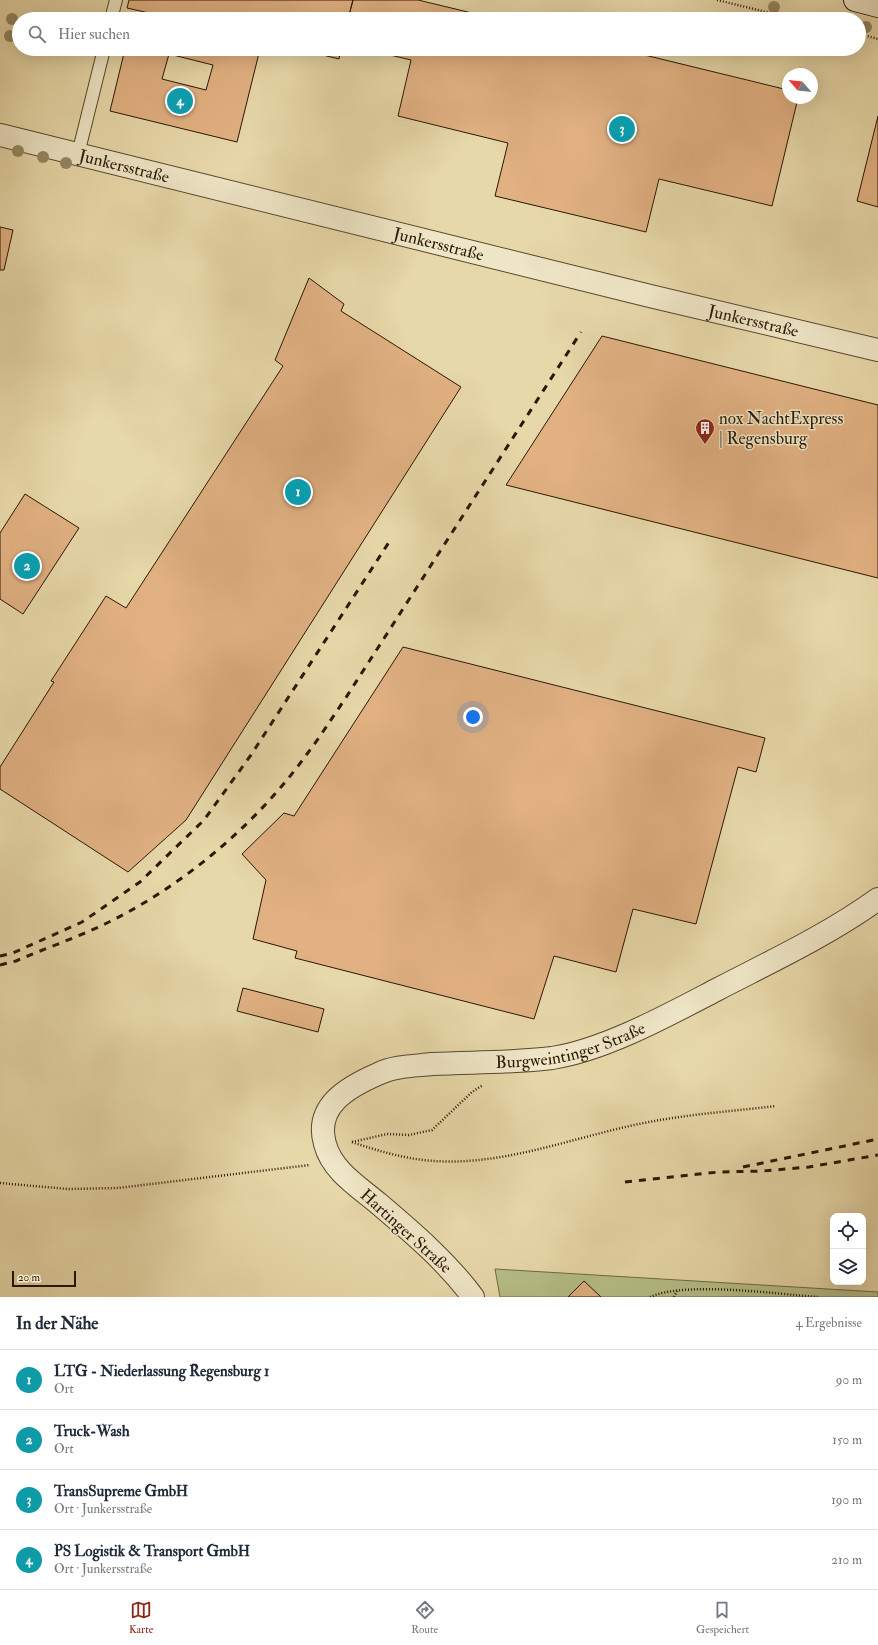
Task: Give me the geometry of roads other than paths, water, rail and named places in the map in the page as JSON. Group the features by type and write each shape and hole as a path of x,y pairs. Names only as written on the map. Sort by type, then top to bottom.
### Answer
{"street":[{"path":"855,0 878,6"},
{"name":"Junkersstraße","path":"0,135 650,296 878,350"},
{"name":"Burgweintinger Straße","path":"354,1184 329,1153 323,1130 327,1109 340,1096 359,1082 381,1072 409,1066 512,1062 554,1058 585,1050 669,1014 810,942 852,918 878,899"},
{"name":"Hartinger Straße","path":"354,1184 378,1203 438,1258 458,1277 473,1297"}],"lane":[{"path":"113,12 116,0"},
{"path":"78,154 102,56"}],"railway":[{"path":"0,965 16,961 89,931 141,905 168,888 220,848 267,803 307,754 345,699 581,332"},
{"path":"0,956 13,953 82,922 140,882 204,820 251,755 391,539"},
{"path":"743,1167 878,1139"},
{"path":"625,1182 719,1172 763,1171 809,1167 878,1155"}],"place":[{"name":"PS Logistik & Transport GmbH","path":"180,101"},
{"name":"TransSupreme GmbH","path":"622,129"},
{"name":"nox NachtExpress | Regensburg","path":"705,445"},
{"name":"LTG - Niederlassung Regensburg 1","path":"298,492"},
{"name":"Truck-Wash","path":"27,566"}]}
